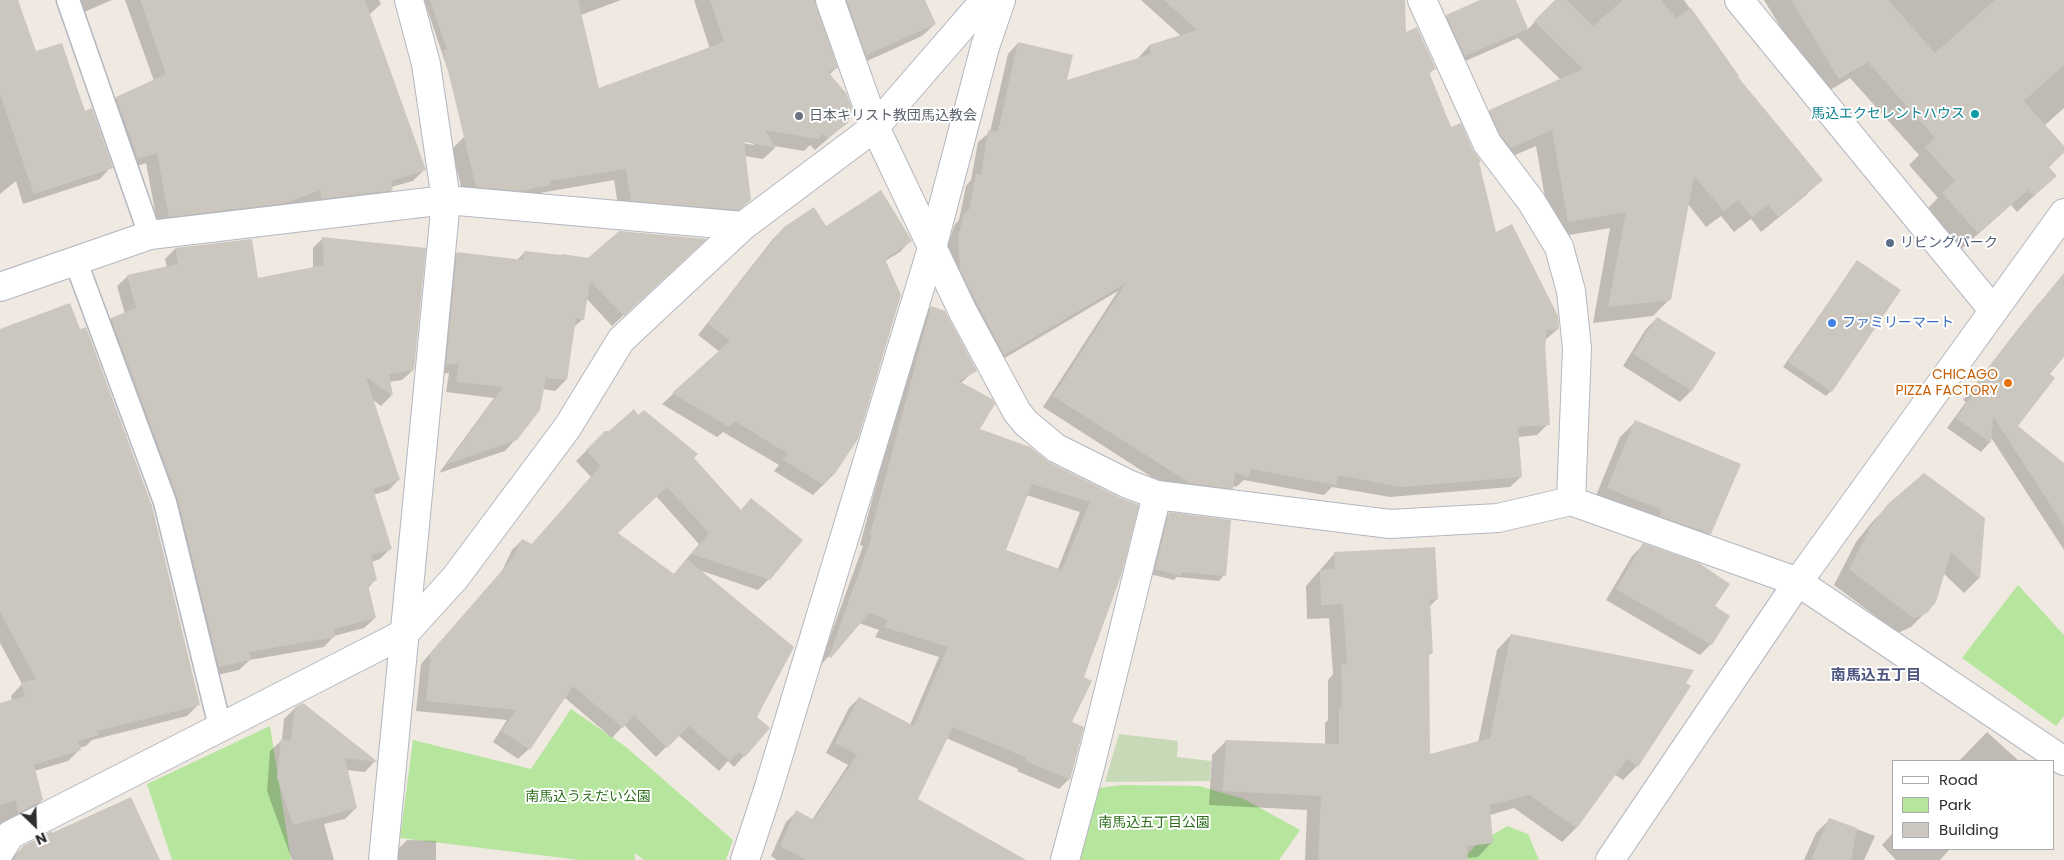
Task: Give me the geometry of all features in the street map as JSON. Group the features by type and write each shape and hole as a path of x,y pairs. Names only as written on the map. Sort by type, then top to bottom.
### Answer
{"street":[{"path":"382,860 446,200 426,64 409,0"},
{"path":"830,0 875,126 932,248 1017,412 1026,423 1056,448 1128,484 1157,495 1390,524 1498,518 1572,501 1798,582 2064,760"},
{"path":"0,851 10,834 405,633 456,578 567,428 621,340 743,226 875,126 985,0"},
{"path":"744,860 768,790 932,248 986,47 1001,0"},
{"path":"1422,0 1487,143 1531,201 1559,247 1571,291 1577,348 1572,501"},
{"path":"1739,0 1994,310"},
{"path":"0,287 150,235 446,200 743,226"},
{"path":"1610,860 1798,582 2064,213"},
{"path":"1065,860 1090,767 1157,495"}],"lane":[{"path":"68,0 150,235"},
{"path":"76,262 165,502 220,727"}],"green space":[{"path":"2018,585 2064,635 2064,716 2056,726 1962,658"},
{"name":"南馬込うえだい公園","path":"571,709 626,747 733,840 726,860 644,860 635,853 635,860 580,860 400,838 413,740 531,769"},
{"path":"270,726 291,860 172,860 147,784"},
{"path":"1119,734 1178,741 1177,757 1211,761 1210,781 1105,782"},
{"name":"南馬込五丁目公園","path":"1121,785 1199,786 1244,799 1300,830 1279,860 1076,860 1100,788"},
{"path":"1507,826 1528,834 1539,860 1462,860 1475,846"}],"building":[{"path":"0,0 18,0 36,51 62,43 85,111 92,108 113,168 34,194 0,93"},
{"path":"140,0 365,0 426,170 391,181 393,190 321,199 321,190 285,203 169,217 157,153 138,159 116,97 166,74"},
{"path":"430,0 578,0 599,88 724,42 710,0 815,0 838,68 828,72 846,93 852,108 848,123 828,138 823,134 818,139 765,130 776,148 744,142 751,200 738,210 631,201 626,169 549,181 550,185 520,191 476,187 443,50 447,49"},
{"path":"847,0 925,0 936,24 866,55"},
{"path":"1164,0 1405,0 1406,32 1417,27 1436,69 1429,72 1451,127 1461,123 1473,150 1481,161 1479,162 1496,232 1512,224 1558,316 1559,329 1546,330 1545,343 1550,425 1518,427 1522,477 1401,487 1338,475 1336,485 1251,469 1248,477 1235,472 1233,489 1190,483 1053,396 1126,283 1004,355 960,270 958,236 965,212 969,210 976,174 981,175 988,130 998,132 1018,42 1073,55 1067,80 1151,54 1149,45 1197,30"},
{"path":"1480,0 1516,0 1528,29 1465,56 1446,15"},
{"path":"1555,0 1567,0 1593,26 1623,0 1661,0 1676,18 1691,8 1738,77 1823,180 1778,217 1768,204 1752,217 1738,200 1724,211 1694,176 1671,300 1608,307 1626,212 1568,222 1552,130 1511,148 1500,135 1489,110 1583,69 1534,21"},
{"name":"馬込エクセレントハウス","path":"1791,0 1888,0 1935,53 1995,0 2064,0 2064,65 2024,101 2064,146 2064,153 2048,166 2057,176 2034,196 2028,190 1978,233 1942,193 1955,181 1925,147 1935,138 1868,62 1839,79"},
{"path":"881,190 912,241 885,259 901,295 858,439 834,475 831,474 824,485 783,460 788,454 735,421 729,427 672,393 730,341 708,323 784,227 814,207 826,226"},
{"path":"619,231 707,239 624,316 590,281 584,320 576,318 567,380 546,378 540,410 517,440 447,464 503,387 456,382 459,363 446,365 457,252 523,260 524,251 588,258"},
{"path":"322,237 426,248 414,370 389,374 393,396 366,377 400,480 373,489 392,549 371,555 377,580 368,585 376,618 334,629 335,637 249,652 251,660 219,667 178,499 111,318 136,308 127,275 178,264 175,248 252,239 258,278 324,265"},
{"path":"1857,260 1901,290 1832,392 1788,362"},
{"path":"2064,273 2064,357 2050,374 2055,378 2018,426 2064,463 2064,526 1993,416 1991,443 1956,418 1975,392 1972,389"},
{"path":"70,303 80,329 86,327 152,506 200,705 97,731 99,735 78,741 81,750 34,765 43,800 18,813 16,800 0,805 0,703 25,696 21,683 36,679 0,612 0,329"},
{"path":"931,306 945,311 977,371 959,381 992,399 995,404 980,429 1030,447 1049,462 1139,505 1122,573 1084,677 1092,681 1072,722 1084,727 1070,780 1026,761 1027,758 953,727 918,799 1026,860 806,860 780,846 796,810 814,820 857,755 835,743 859,697 914,726 948,647 884,627 888,620 869,613 831,658 829,657 872,536 870,535","holes":["1032,484 1090,502 1062,570 1006,550"]},
{"path":"1657,317 1716,353 1692,391 1633,354"},
{"path":"634,409 638,415 644,410 698,454 694,458 741,510 751,498 803,540 770,580 691,554 709,533 667,487 618,533 674,574 687,559 794,647 757,717 770,728 745,757 739,752 730,761 689,726 667,748 634,715 623,728 573,686 530,750 502,731 516,710 426,701 431,652 512,559 522,539 532,544 600,466 586,450 605,431 609,431"},
{"path":"1635,420 1741,464 1711,534 1659,516 1662,510 1607,488"},
{"path":"1924,473 1985,518 1980,579 1951,552 1936,602 1927,613 1914,618 1849,569 1871,526 1888,504"},
{"path":"1169,512 1231,520 1226,576 1182,572 1181,576 1155,569"},
{"path":"1643,543 1699,563 1730,584 1715,606 1730,616 1712,645 1616,589"},
{"path":"1435,547 1438,599 1430,600 1433,653 1429,653 1430,754 1490,738 1511,634 1694,670 1686,683 1691,686 1638,767 1627,759 1577,828 1529,795 1490,805 1493,843 1467,846 1468,860 1318,860 1321,796 1223,791 1226,740 1339,744 1339,708 1342,708 1341,665 1347,664 1343,604 1321,605 1320,570 1335,569 1334,552"},
{"path":"303,703 377,762 345,758 357,808 293,825 277,777 281,739 291,740 295,707"},
{"path":"131,797 160,860 13,860 23,846 52,831 52,833"},
{"path":"1829,818 1857,828 1851,860 1811,860"}],"place":[{"name":"馬込エクセレントハウス","path":"1975,114"},
{"name":"日本キリスト教団馬込教会","path":"799,116"},
{"name":"リビングパーク","path":"1890,243"},
{"name":"ファミリーマート","path":"1832,323"},
{"name":"CHICAGO PIZZA FACTORY","path":"2008,383"}],"district":[{"name":"南馬込五丁目","path":"1876,676"}]}
